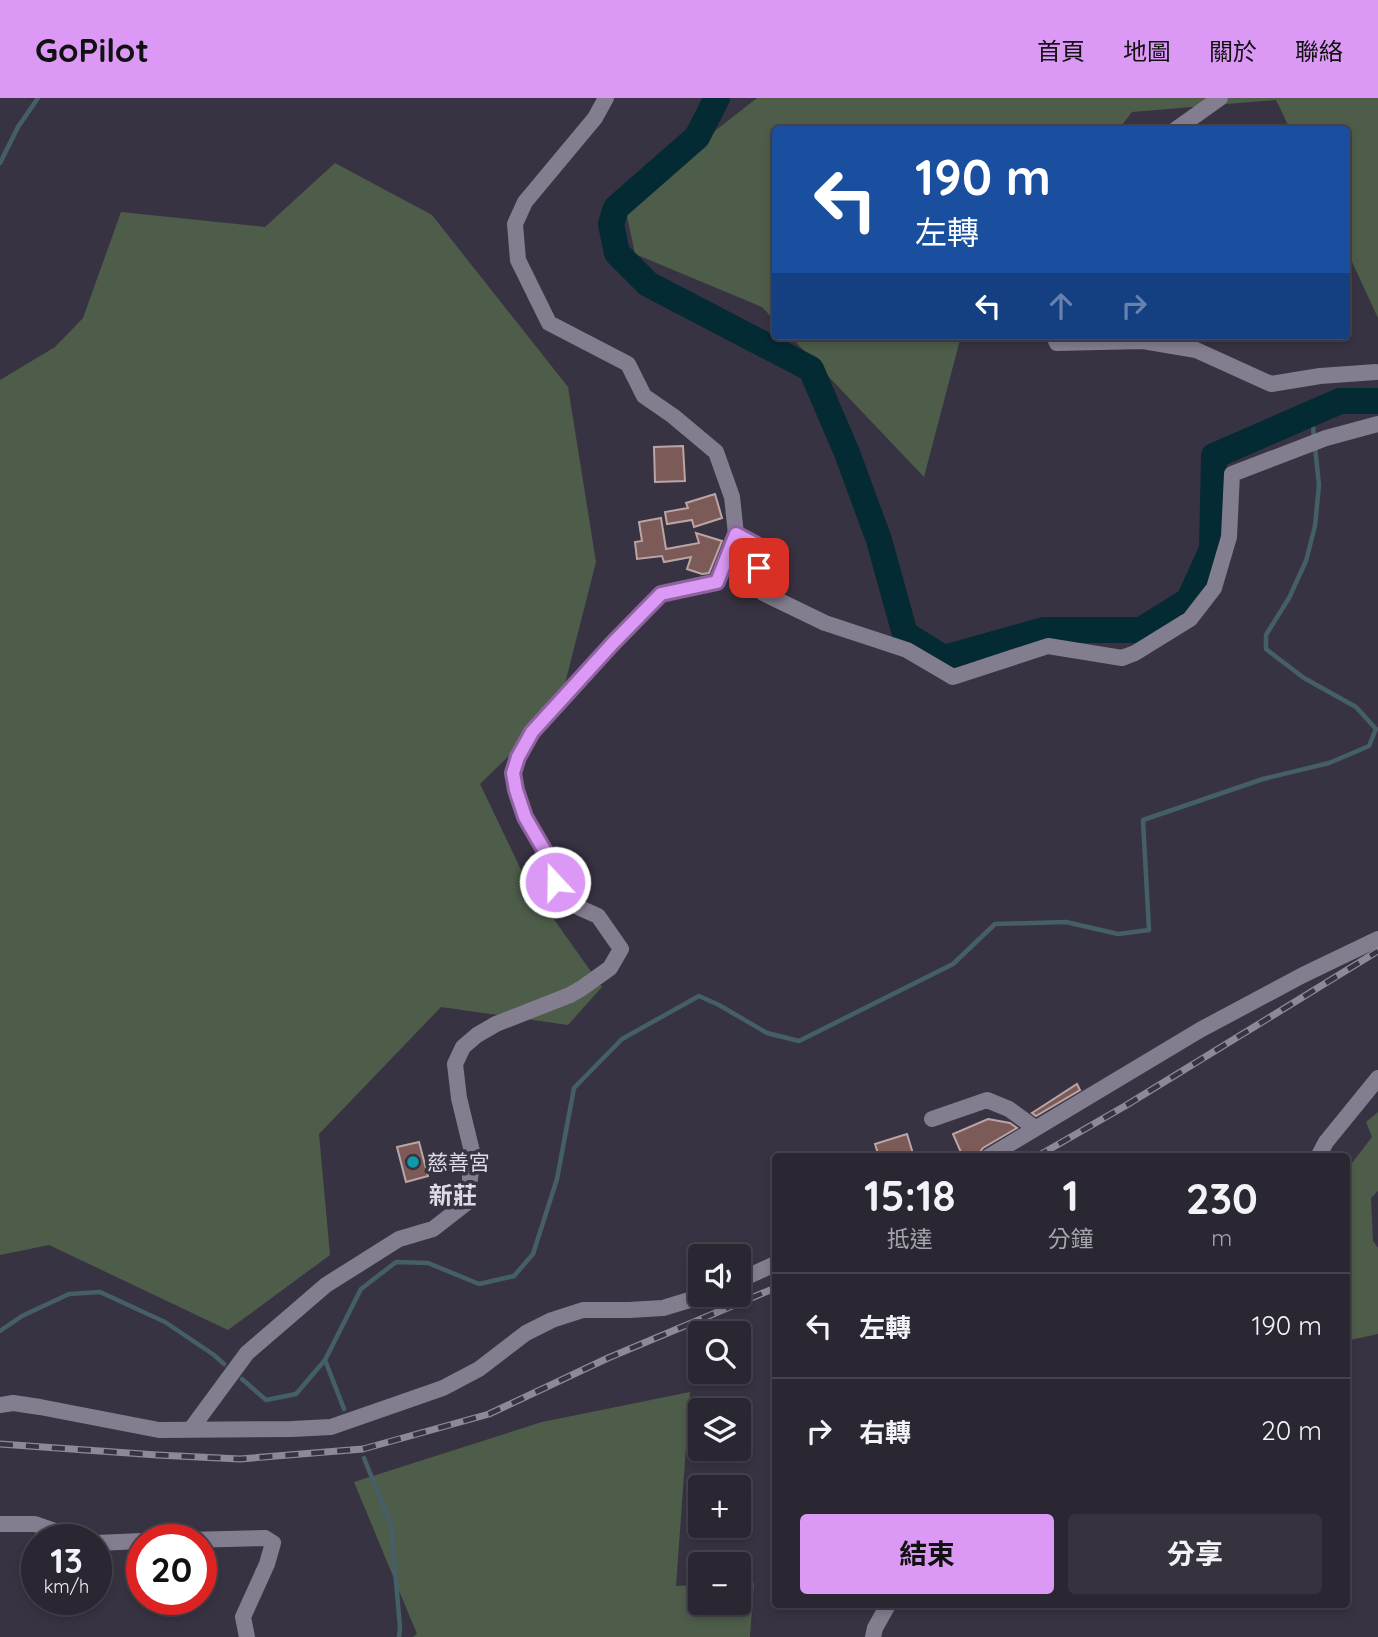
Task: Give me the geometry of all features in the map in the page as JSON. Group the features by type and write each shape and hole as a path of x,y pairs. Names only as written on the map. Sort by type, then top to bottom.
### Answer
{"street":[{"path":"191,1429 247,1353 326,1285 399,1239 433,1229 469,1201 474,1160 459,1098 455,1065 463,1047 496,1024 582,988 610,968 621,949 598,916 580,908 561,893 555,882 550,860 525,817 513,773 518,757 532,732 661,594 717,582 736,534 732,497 716,453 673,416 644,396 628,364 549,323 518,260 515,225 525,201 595,118 606,98"},
{"path":"1181,126 1220,98"},
{"path":"1056,340 1143,341 1196,350 1271,384 1320,376 1376,372"},
{"path":"736,534 755,544 763,593 825,622 907,650 953,677 1048,646 1122,658 1191,619 1213,588 1230,537 1232,474 1326,438 1378,424"},
{"path":"994,1153 1200,1030 1378,939"},
{"path":"1320,1153 1378,1077"},
{"path":"932,1119 987,1100 1009,1109 1035,1128"},
{"path":"751,1274 772,1265"},
{"path":"0,1405 13,1402 159,1430 331,1427 443,1388 479,1369 526,1333 552,1320 583,1310 663,1308 688,1300"},
{"path":"0,1524 21,1524"},
{"path":"217,1539 265,1538 273,1543 267,1564 243,1617 247,1637"},
{"path":"873,1637 886,1608"}],"green space":[{"path":"757,98 1378,98 1378,318 1350,258 1350,126 1289,126 1276,100 1132,112 1121,126 772,126 772,318 762,307 635,254 624,202"},
{"path":"335,163 432,215 568,387 596,562 559,707 480,784 526,880 602,987 568,1025 441,1007 319,1134 330,1255 228,1330 49,1245 0,1255 0,380 55,347 83,318 121,212 265,227"},
{"path":"794,340 960,340 924,477"},
{"path":"1378,1112 1378,1191 1371,1198 1373,1241 1378,1248 1378,1334 1350,1340 1350,1186 1352,1163 1372,1137 1366,1122"},
{"path":"690,1392 676,1586 688,1586 688,1615 751,1615 751,1583 754,1583 750,1637 413,1637 417,1634 354,1482 542,1422"}],"building":[{"path":"683,446 685,481 655,482 654,447"},
{"path":"715,494 722,518 694,527 692,520 667,524 665,512 688,508 686,503"},
{"path":"661,518 666,549 699,543 696,533 722,541 709,573 702,574 687,569 691,557 664,562 662,556 637,559 635,542 642,541 639,522"},
{"path":"1077,1084 1080,1090 1036,1116 1032,1113"},
{"path":"988,1119 1010,1123 1017,1128 979,1153 961,1153 953,1134"},
{"path":"907,1134 913,1153 878,1153 875,1144"},
{"name":"慈善宮","path":"419,1142 428,1176 406,1182 397,1147"}],"waterway":[{"path":"0,163 18,127 38,98"},
{"path":"717,98 697,137 616,208 611,224 617,253 648,284 811,369 847,453 879,540 905,634 944,658 1044,630 1141,630 1189,600 1212,549 1214,456 1340,401 1378,401"},
{"path":"1312,413 1314,438"},
{"path":"242,1379 266,1400 296,1394 325,1360 361,1289 396,1262 428,1263 479,1284 514,1276 533,1254 557,1179 574,1088 622,1039 699,996 767,1033 799,1041 953,964 995,924 1066,922 1118,934 1149,930 1143,820 1263,779 1329,763 1369,746 1376,729 1356,707 1304,678 1266,649 1266,635 1289,598 1306,561 1315,526 1319,485 1315,447"},
{"path":"0,1331 22,1316 69,1294 100,1292 165,1322 224,1364"},
{"path":"325,1360 344,1409"},
{"path":"364,1458 391,1525 399,1637"}],"railway":[{"path":"1043,1153 1125,1106 1378,951"},
{"path":"0,1444 240,1459 363,1449 489,1414 608,1358 772,1289"}],"place":[{"name":"慈善宮","path":"413,1162"}],"district":[{"name":"新莊","path":"453,1195"}],"route":[{"path":"555,882 550,860 525,817 513,773 518,757 532,732 661,594 717,582 736,534 755,544 759,568"}]}
